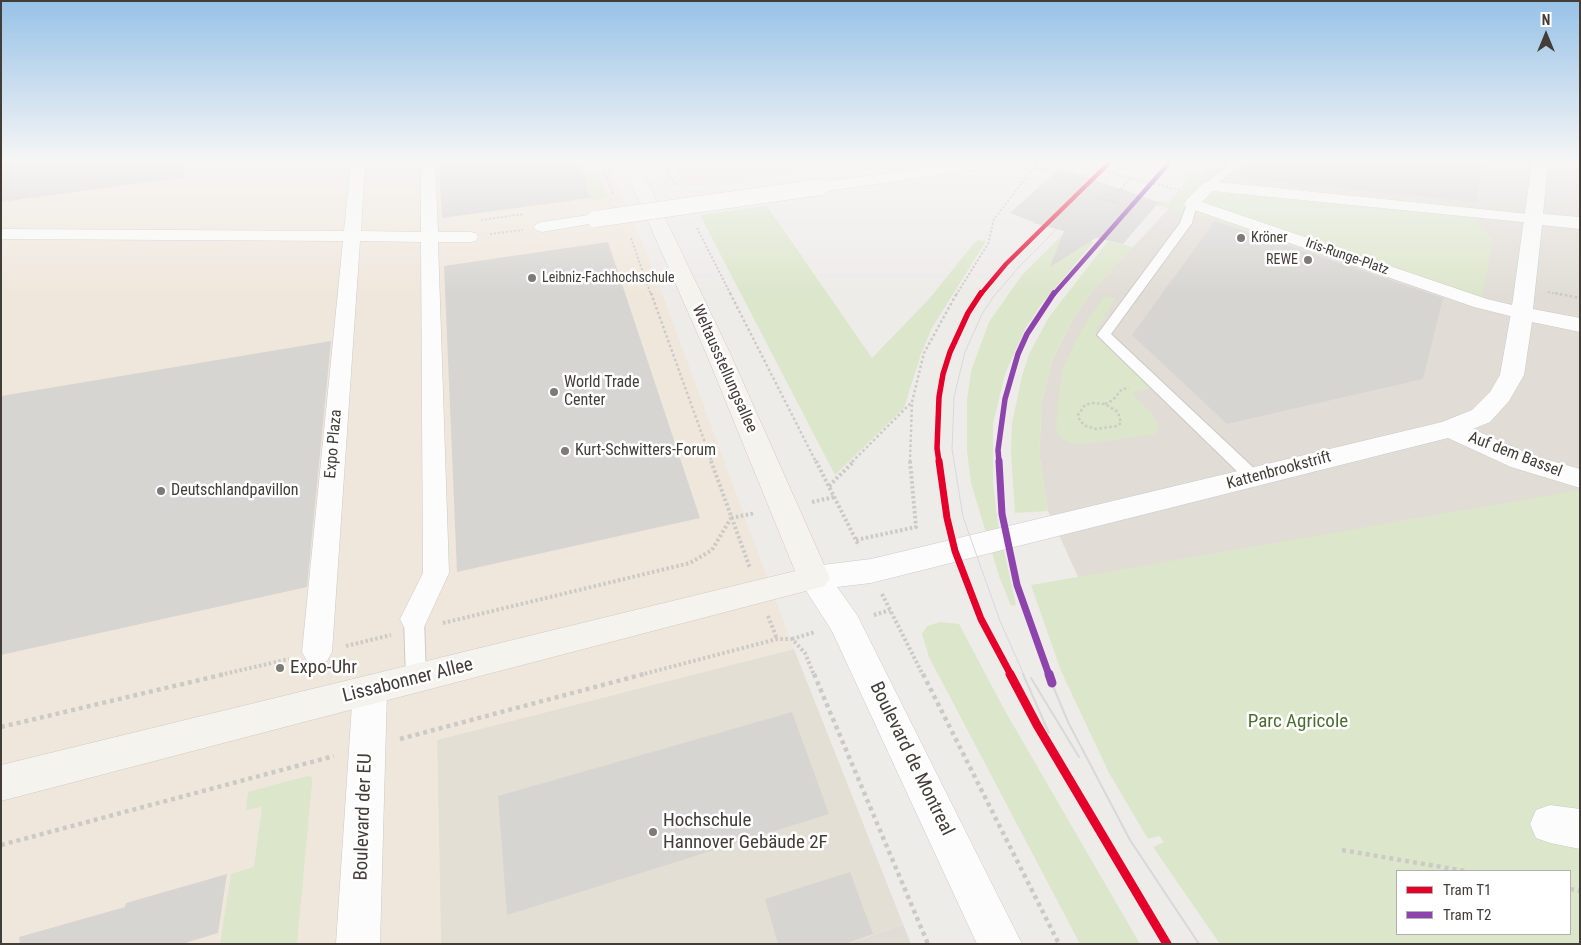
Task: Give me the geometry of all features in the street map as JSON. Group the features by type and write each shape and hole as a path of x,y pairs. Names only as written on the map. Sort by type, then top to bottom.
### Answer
{"main road":[{"name":"Weltausstellungsallee","path":"650,206 718,353 814,578"},
{"name":"Lissabonner Allee","path":"1,783 814,578"}],"street":[{"name":"Expo Plaza","path":"317,652 354,206"},
{"path":"414,624 436,574 429,206"},
{"path":"542,227 687,206"},
{"name":"Iris-Runge-Platz","path":"1198,206 1481,303 1522,313"},
{"path":"1412,206 1580,223"},
{"name":"Kattenbrookstrift","path":"814,578 871,571 1254,478 1342,454 1450,430 1481,416 1500,396 1512,375 1522,313 1534,206"},
{"path":"1,234 470,237"},
{"path":"1522,313 1580,325"},
{"name":"Auf dem Bassel","path":"1450,430 1521,460 1580,479"},
{"name":"Boulevard de Montreal","path":"814,578 845,624 1000,944"},
{"name":"Boulevard der EU","path":"358,944 370,690"}],"lane":[{"path":"1191,206 1186,223 1104,335 1254,478"},
{"path":"414,624 416,678"}],"path":[{"path":"856,540 916,527 909,450 912,402 924,352 966,276 988,244 994,219 1004,206"},
{"path":"470,237 542,227"},
{"path":"1,727 317,652 414,624 690,563 712,550 731,518 629,232"},
{"path":"1105,404 1118,412 1121,423 1117,426 1096,429 1086,426 1080,421 1078,415 1085,405 1092,403 1105,404 1113,400 1122,389 1154,383"},
{"path":"829,486 912,402"},
{"path":"1,845 777,639 792,639 805,653 928,944"},
{"path":"1342,850 1459,870"}],"shaded area":[{"path":"1,206 626,206 652,266 794,649 437,740 441,944 1,944"},
{"path":"1171,206 1580,206 1580,869 1095,614 1048,511 1039,453 1042,402 1053,358 1073,319 1094,289"},
{"name":"Hochschule Hannover Gebäude 2F","path":"794,649 903,924 848,944 441,944 437,740"},
{"path":"903,924 911,944 848,944"}],"green space":[{"path":"767,206 872,358 929,299 974,243 978,240 986,241 932,328 921,354 904,408 835,475 700,215"},
{"path":"1160,206 1468,206 1467,211 1493,240 1481,303 1214,220"},
{"path":"1063,234 1057,251 1090,241 1094,242 1043,302 1025,329 1005,374 993,424 993,483 998,524 1016,605 1011,606 999,576 971,483 967,451 967,400 971,371 989,322 1022,275"},
{"path":"1108,241 1133,247 1094,289 1073,319 1053,358 1042,402 1039,453 1048,511 1015,513 1011,451 1012,423 1022,376 1029,354 1049,317"},
{"path":"1104,296 1116,299 1095,332 1152,388 1132,393 1152,414 1159,426 1155,434 1085,444 1070,443 1060,438 1056,429 1062,370 1080,332"},
{"name":"Parc Agricole","path":"1580,490 1580,944 1220,944 1153,847 1164,842 1159,836 1148,839 1109,773 1061,671 1031,585"},
{"path":"940,622 959,624 1004,709 1140,944 1080,944 929,657 922,634 927,626"},
{"path":"307,776 312,777 312,783 297,944 220,944 231,874 254,867 262,807 246,810 248,792"}],"building":[{"path":"441,206 530,206 442,218"},
{"path":"1018,206 1155,206 1123,244 1096,238 1050,267 1064,231 1033,223 1010,213"},
{"path":"1215,221 1443,298 1423,379 1227,424 1132,335"},
{"name":"Kurt-Schwitters-Forum","path":"608,242 700,518 457,572 444,266"},
{"name":"Deutschlandpavillon","path":"331,341 307,587 1,655 1,396"},
{"path":"792,712 829,814 507,915 498,796"},
{"path":"850,872 873,934 844,944 778,944 765,899"},
{"path":"227,874 218,933 182,944 20,944 19,937 125,907 126,903"}],"tram line":[{"path":"1011,675 981,619 955,551 947,518 937,448 939,397 943,374 950,352 968,313 979,296 1006,264 1064,206"},
{"name":"T1","path":"1065,206 1006,264 979,296 968,313 950,352 943,374 939,397 937,448 947,518 955,551 981,619 1037,725 1167,944"},
{"path":"1024,675 1000,621 963,517 952,449 954,397 965,352 982,314 994,296 1019,267 1079,206"},
{"path":"1049,675 1017,585 1006,538 998,450 1005,399 1018,354 1027,334 1052,296 1131,206"},
{"name":"T2","path":"1052,683 1017,585 1002,514 998,450 1005,399 1018,354 1027,334 1052,296 1131,206"},
{"path":"1010,674 1037,725 1167,944"},
{"path":"1023,674 1049,733"},
{"path":"1048,674 1068,722 1130,840 1199,944"},
{"path":"1031,678 1079,757"}],"place":[{"name":"Kröner","path":"1241,238"},
{"name":"REWE","path":"1308,260"},
{"name":"Leibniz-Fachhochschule","path":"532,278"},
{"name":"World Trade Center","path":"554,392"},
{"name":"Kurt-Schwitters-Forum","path":"565,451"},
{"name":"Deutschlandpavillon","path":"161,491"},
{"name":"Expo-Uhr","path":"280,668"},
{"name":"Hochschule Hannover Gebäude 2F","path":"653,832"}]}
